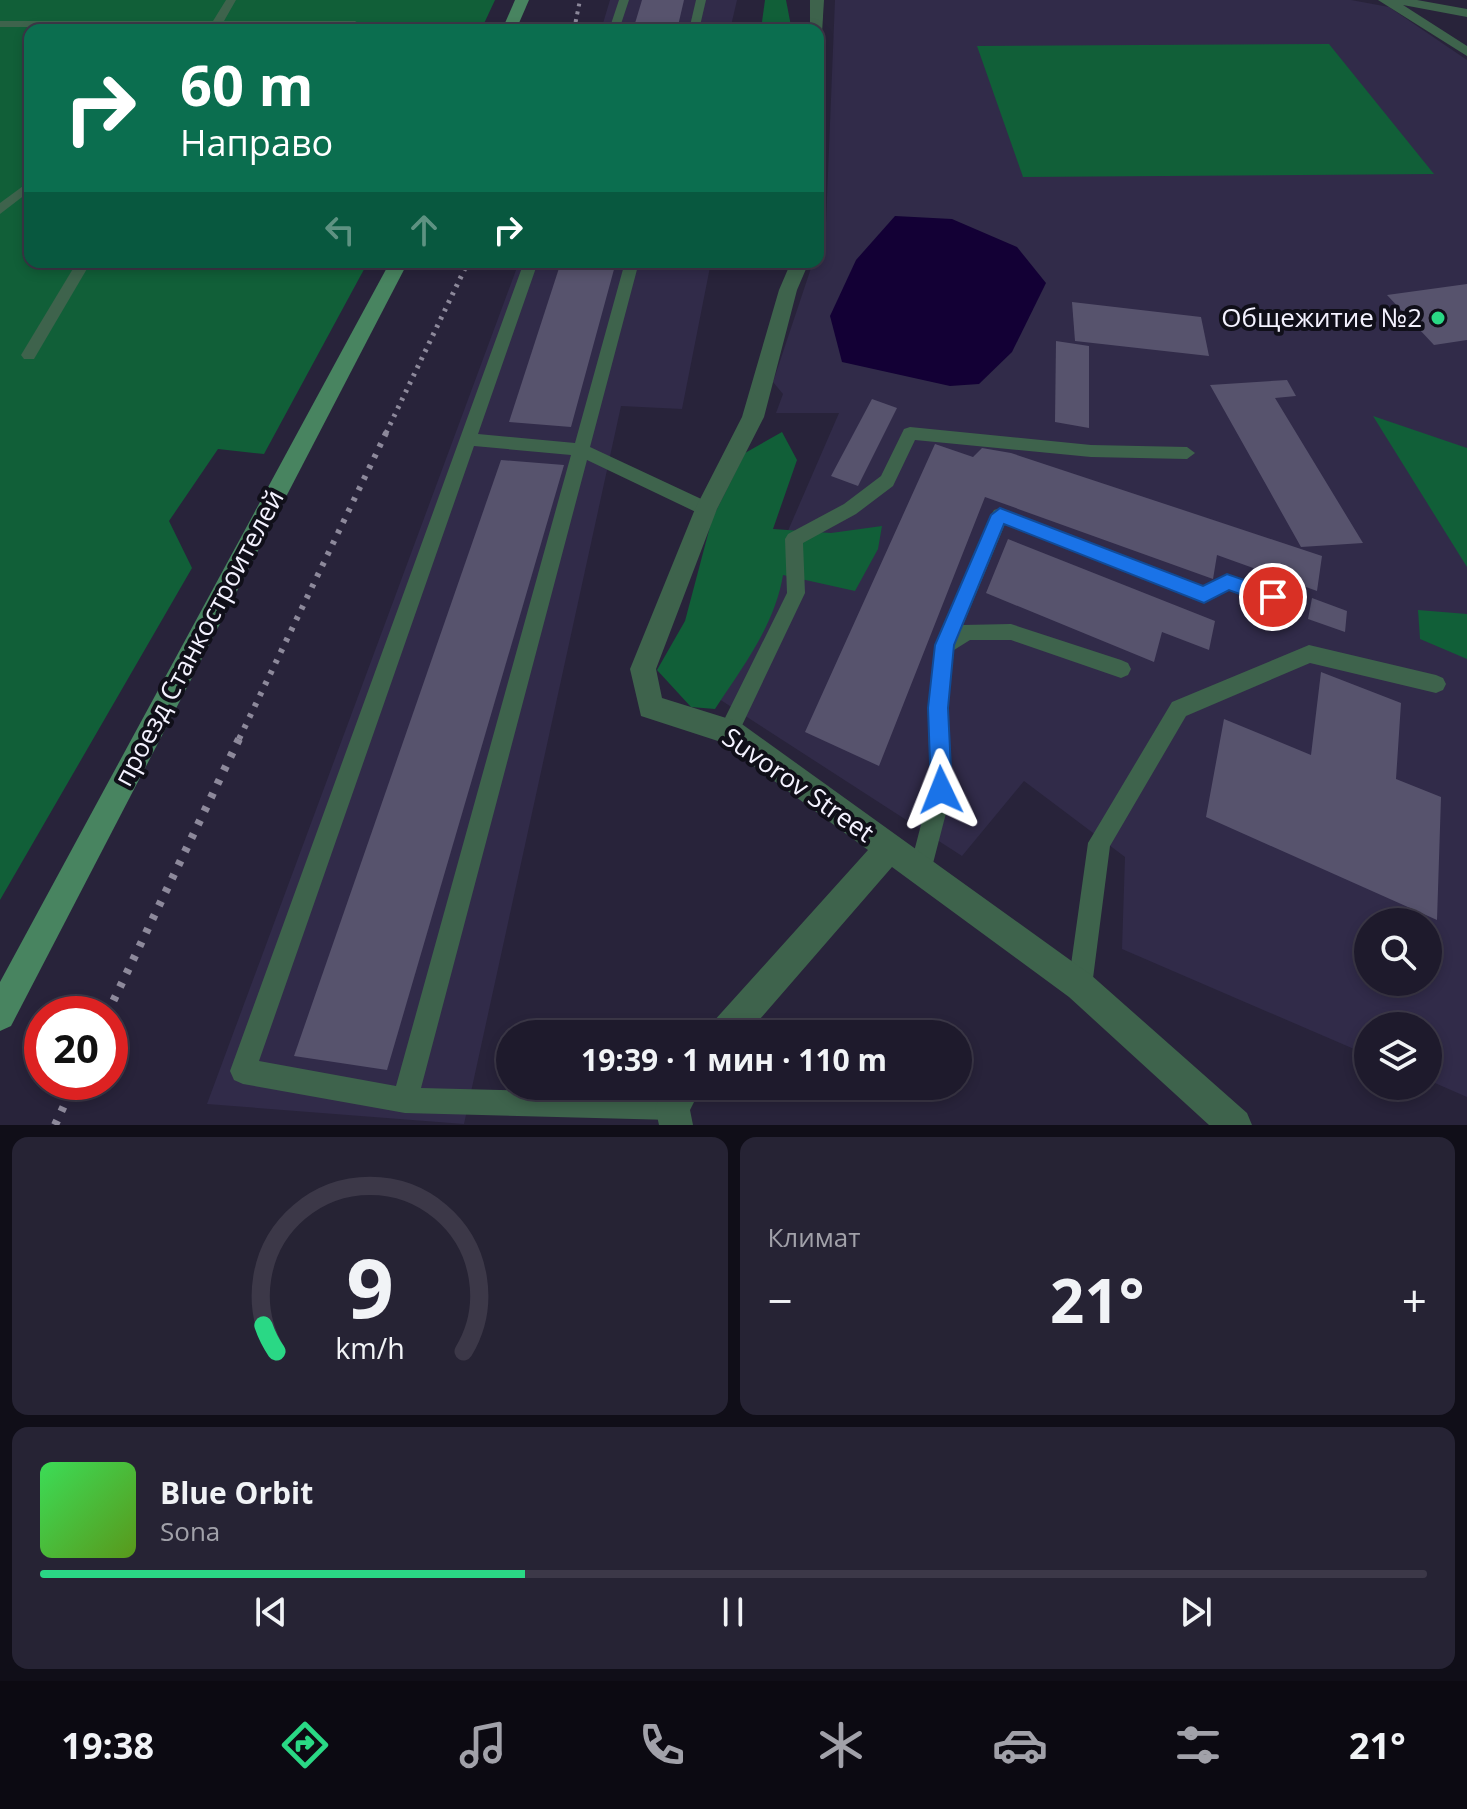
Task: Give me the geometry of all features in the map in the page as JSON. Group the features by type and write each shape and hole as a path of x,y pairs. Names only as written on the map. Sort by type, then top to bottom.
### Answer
{"main road":[{"path":"512,24 522,0"},
{"name":"проезд Станкостроителей","path":"0,1015 396,268"}],"street":[{"path":"817,0 817,24"},
{"path":"1385,0 1467,52"},
{"path":"1394,0 1467,13"},
{"name":"Suvorov Street","path":"737,1020 889,849 729,731 650,707 643,669 706,509 753,417 788,290 797,268"},
{"path":"889,849 1080,986 1235,1125"}],"lane":[{"path":"216,24 231,0"},
{"path":"616,24 624,0"},
{"path":"695,24 701,0"},
{"path":"0,24 24,24"},
{"path":"0,210 24,190"},
{"path":"29,355 80,268"},
{"path":"529,268 243,1071 405,1100 678,1106"},
{"path":"405,1100 630,268"},
{"path":"729,731 796,593 794,539 850,509 887,481 910,433 1091,451 1187,453"},
{"path":"468,439 580,450 706,509"},
{"path":"920,871 941,790 938,708 945,645 1000,515 1204,595 1227,582 1295,605"},
{"path":"945,645 968,632 1011,632 1121,669"},
{"path":"1080,986 1099,843 1179,709 1309,654 1436,684"}],"shaded area":[{"path":"610,0 737,0 731,24 603,24"},
{"path":"835,0 1351,0 1389,7 1467,60 1467,1097 1442,1086 1442,1012 1354,1012 1354,1049 1122,949 1125,857 1024,781 962,856 716,697 839,413 776,413 783,394 773,382 811,268 824,268"},
{"path":"895,216 952,219 1017,247 1046,283 1012,352 979,384 950,386 842,362 830,316 856,260"},
{"path":"517,268 710,268 682,409 621,406 464,1124 207,1104"}],"green space":[{"path":"0,0 495,0 484,24 24,24 24,268 365,268 264,454 218,449 169,521 192,568 0,900"},
{"path":"765,0 786,0 791,24 762,24"},
{"path":"1329,44 1434,174 1023,177 977,46"},
{"path":"1373,416 1467,448 1467,567"},
{"path":"782,432 797,460 773,529 831,533 882,526 878,549 855,591 783,575 765,629 715,709 691,707 657,670 685,621 712,519 745,453"},
{"path":"1418,610 1467,614 1467,659 1420,639"}],"building":[{"path":"642,0 684,0 678,24 635,24"},
{"path":"559,268 614,268 571,427 509,422"},
{"name":"Общежитие №2","path":"1467,284 1467,340 1434,345 1387,295"},
{"path":"1072,302 1201,317 1209,356 1075,341"},
{"path":"1056,341 1089,346 1089,428 1055,422"},
{"path":"1287,380 1296,396 1275,398 1363,543 1301,547 1210,385"},
{"path":"872,399 897,408 858,486 831,476"},
{"path":"935,444 973,457 982,448 1011,453 1322,556 1317,591 1217,555 1213,579 985,497 879,766 805,732"},
{"path":"501,460 564,465 387,1070 294,1056"},
{"path":"1008,539 1215,621 1209,650 1162,632 1154,662 986,593"},
{"path":"1312,598 1347,611 1345,632 1308,619"},
{"path":"1321,672 1401,703 1396,779 1441,797 1437,908 1410,908 1206,817 1224,719 1311,755"}],"railway":[{"path":"575,24 580,0"},
{"path":"386,433 465,268"},
{"path":"239,739 387,431"},
{"path":"116,996 240,737"},
{"path":"55,1125 67,1100"}],"place":[{"name":"Общежитие №2","path":"1438,318"}],"route":[{"path":"941,790 938,708 945,645 1000,515 1204,595 1227,582 1273,597"}]}
